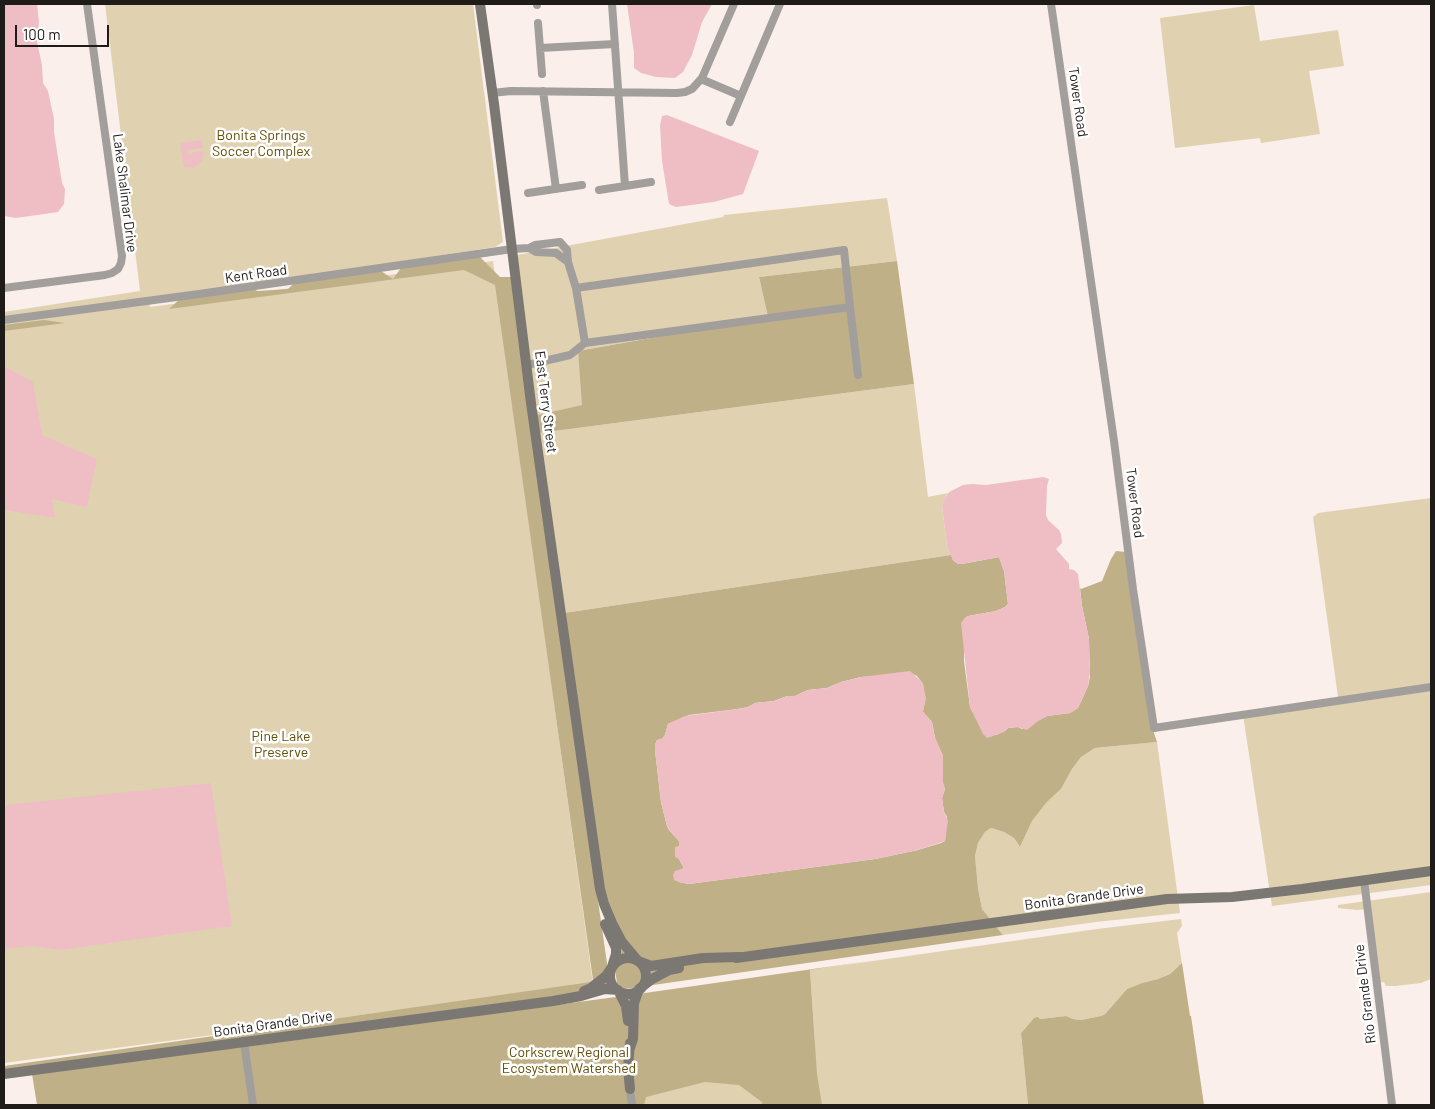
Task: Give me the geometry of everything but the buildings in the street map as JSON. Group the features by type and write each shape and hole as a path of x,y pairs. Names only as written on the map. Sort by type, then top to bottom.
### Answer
{"street":[{"name":"Lake Shalimar Drive","path":"4,288 104,275 118,269 121,263 122,256 86,4"},
{"name":"East Terry Street","path":"480,4 527,365 600,889 604,904 622,942 638,961"},
{"path":"612,4 624,186"},
{"path":"492,93 511,91 678,93 692,89 701,80 734,4"},
{"path":"730,122 780,4"},
{"name":"Tower Road","path":"1052,4 1154,728 1431,687"},
{"path":"538,23 542,74"},
{"path":"540,48 614,44"},
{"path":"701,80 741,96"},
{"path":"543,91 556,189"},
{"path":"598,190 651,182"},
{"path":"528,193 582,185"},
{"path":"568,262 556,253 536,252 529,248 534,245 560,242 566,248 576,288 585,343"},
{"name":"Kent Road","path":"4,320 529,248"},
{"path":"559,256 566,248"},
{"path":"576,288 844,250 858,375"},
{"path":"527,365 570,354 585,343 850,307"},
{"name":"East Terry Street","path":"588,803 591,865 595,893 603,919 616,948 612,967"},
{"name":"Bonita Grande Drive","path":"638,961 651,966 703,958 740,957 811,949 1167,900 1232,897 1431,871"},
{"name":"Rio Grande Drive","path":"1364,880 1392,1105"},
{"name":"Bonita Grande Drive","path":"639,989 669,970 740,957"},
{"path":"618,990 629,993 639,989 644,984 646,973 638,961 624,958 612,967 610,974 627,1012 630,1048 628,1068 632,1105"},
{"name":"Bonita Grande Drive","path":"549,1002 560,996 576,994 590,988 606,976 612,967"},
{"name":"Bonita Grande Drive","path":"4,1074 549,1002 605,989 618,990"},
{"path":"630,1048 633,1039 634,1003 639,989"},
{"path":"244,1042 253,1105"}],"green space":[{"name":"Pine Lake Preserve","path":"105,4 473,4 503,242 495,247 149,300 150,307 493,261 593,984 4,1063 4,312 140,291"},
{"path":"1254,5 1260,41 1338,30 1344,66 1309,71 1320,134 1261,143 1260,138 1175,148 1160,18"},
{"path":"887,198 897,261 759,277 768,317 578,351 583,405 537,415 517,255 723,217 724,215"},
{"path":"480,257 500,277 512,277 611,991 4,1071 4,1066 591,982 593,980 495,285 464,270 169,309 183,296 247,287 258,291 288,289 295,282 378,269 393,279 401,268"},
{"path":"897,261 914,384 539,433 537,415 582,405 578,351 768,317 759,277"},
{"path":"44,320 65,323 4,331 4,325"},
{"path":"914,384 928,497 948,493 942,505 947,547 951,555 564,613 539,433"},
{"path":"1431,498 1431,885 1272,906 1243,715 1339,704 1313,517 1318,513"},
{"path":"1116,551 1126,552 1153,730 1157,742 1095,748 1081,757 1061,789 1047,802 1032,821 1020,847 1014,838 1004,832 991,828 985,832 978,843 975,856 978,888 982,909 1003,935 618,990 564,613 951,555 958,564 999,557 1004,571 1008,604 996,611 968,616 964,619 964,661 970,707 984,734 996,735 1008,728 1018,727 1022,729 1047,716 1070,713 1078,708 1090,677 1089,639 1080,588 1102,581","holes":["913,674 923,684 925,703 923,712 932,722 935,738 943,756 943,783 945,789 942,798 944,812 947,817 945,841 918,850 875,859 689,884 679,882 680,870 684,868 675,852 675,849 680,846 679,841 667,826 661,802 655,750 657,740 662,739 665,735 668,724 689,715 748,707 755,703 795,696 808,690 827,688 861,677"]},
{"path":"1157,742 1180,913 1003,935 982,909 978,888 975,856 978,843 985,832 991,828 1004,832 1014,838 1020,847 1032,821 1047,802 1061,789 1081,757 1095,748"},
{"path":"1431,892 1431,979 1421,983 1396,986 1386,986 1384,982 1377,983 1367,909 1338,908 1338,905"},
{"path":"1181,919 1182,926 1177,933 1182,963 1170,974 1127,989 1101,1016 1081,1020 1066,1016 1034,1018 1021,1033 1028,1105 642,1105 627,1000 815,1046 810,970 1097,929"},
{"name":"Corkscrew Regional Ecosystem Watershed","path":"876,960 810,970 817,1074 822,1105 762,1105 762,1102 739,1085 705,1082 646,1097 644,1105 37,1105 32,1074 631,995"},
{"path":"1182,963 1204,1105 1028,1105 1021,1033 1034,1018 1066,1016 1081,1020 1101,1016 1127,989 1170,974"}],"shaded area":[{"path":"4,4 37,4 39,22 37,42 42,65 43,83 48,91 54,119 54,132 62,183 65,189 64,204 58,212 16,218 4,216"},
{"path":"627,4 712,4 702,22 692,55 683,72 675,78 656,77 641,73 634,68 634,53"},
{"path":"667,115 759,151 743,194 714,202 676,207 669,204 662,161 660,126 662,116"},
{"path":"202,140 203,148 188,150 188,153 191,155 193,152 204,151 202,161 194,168 184,167 180,143"},
{"path":"4,366 33,382 42,435 97,459 87,507 52,499 55,518 4,510"},
{"path":"1043,477 1049,479 1046,515 1048,520 1061,534 1062,543 1056,549 1069,564 1069,569 1074,570 1078,574 1089,639 1090,672 1088,686 1078,708 1070,713 1047,716 1027,730 1018,727 1008,728 987,738 983,734 970,707 961,623 968,616 996,611 1008,604 1004,571 999,557 962,564 958,564 953,560 947,547 942,505 949,492 963,485 986,485"},
{"path":"910,671 923,684 926,698 923,712 932,722 935,738 943,756 943,783 945,789 942,798 944,812 948,821 945,841 918,850 875,859 689,884 674,880 673,875 675,871 684,868 679,859 675,857 675,847 679,846 679,841 667,826 661,802 655,750 657,740 662,739 665,735 668,724 685,716 748,707 755,703 795,696 808,690 827,688 861,677"},
{"path":"211,783 232,926 60,950 33,946 4,949 4,805"}],"park label":[{"name":"Bonita Springs Soccer Complex","path":"261,144"}]}
